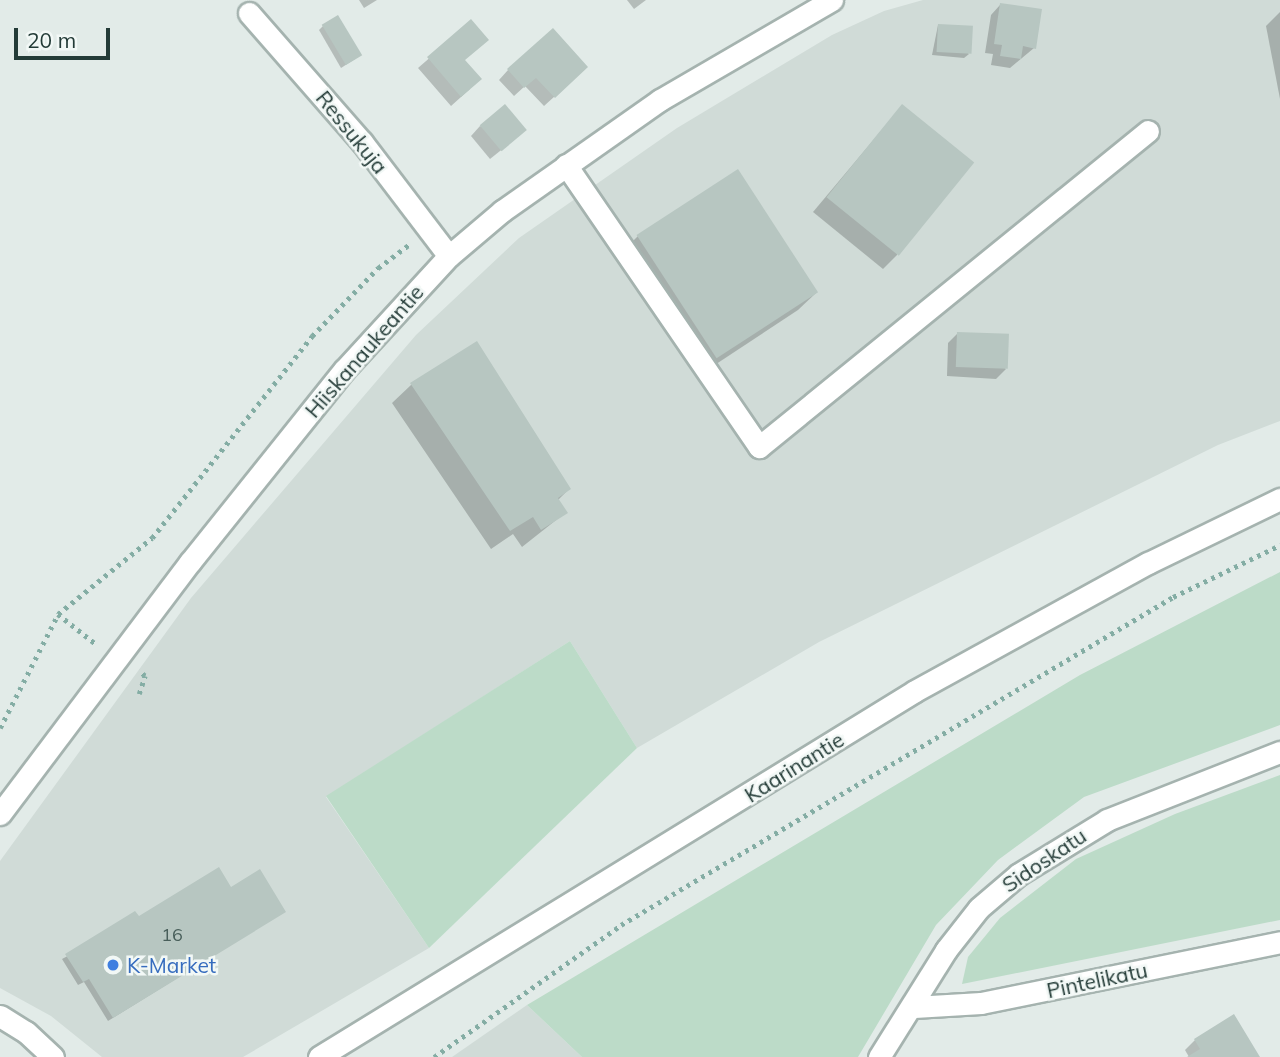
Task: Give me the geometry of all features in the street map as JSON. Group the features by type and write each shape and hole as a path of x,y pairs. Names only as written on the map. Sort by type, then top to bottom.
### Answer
{"street":[{"name":"Hiiskanaukeantie","path":"0,814 182,572 344,370 449,256 566,165 660,100 832,0"},
{"name":"Ressukuja","path":"249,13 362,142 449,256"},
{"path":"566,165 759,446 1149,131"},
{"name":"Kaarinantie","path":"320,1057 915,691 1149,563 1280,499"},
{"name":"Sidoskatu","path":"879,1057 914,1007 946,950 979,908 1019,874 1107,820 1280,752"},
{"name":"Pintelikatu","path":"914,1007 981,1003 1280,942"},
{"path":"0,1016 26,1032 53,1057"}],"path":[{"path":"434,1057 621,925 1173,597 1280,545"}],"shaded area":[{"path":"923,0 1280,0 1280,421 1218,445 819,642 637,748 570,641 326,797 429,948 243,1057 102,1057 51,1016 0,988 0,861 191,598 416,335 519,238 677,128 832,35 884,11"},
{"path":"527,1005 582,1057 452,1057"}],"green space":[{"path":"1280,572 1280,725 1084,797 998,860 936,925 858,1057 582,1057 527,1005 1080,675"},
{"path":"570,641 637,748 429,948 326,796"},
{"path":"1280,775 1280,920 962,984 968,957 1000,918 1076,859 1175,814"}],"building":[{"path":"1000,3 1042,9 1036,49 1023,46 1021,59 1000,56 1002,45 994,44"},
{"path":"338,15 362,55 346,65 322,25"},
{"path":"471,19 489,40 465,60 482,79 461,97 427,57"},
{"path":"938,24 973,26 971,54 937,52"},
{"path":"553,28 588,67 555,98 536,78 524,88 507,69"},
{"path":"505,104 527,130 502,151 480,125"},
{"path":"902,104 974,163 899,256 826,197"},
{"path":"738,169 818,292 717,358 637,235"},
{"path":"957,332 1009,334 1008,369 956,367"},
{"path":"477,341 571,489 558,498 568,513 541,530 533,517 510,531 410,383"},
{"path":"219,867 231,887 260,869 286,912 113,1018 89,979 83,982 65,954 135,911 139,916"},
{"path":"1234,1014 1260,1057 1187,1057 1200,1049 1194,1039"}],"place":[{"name":"K-Market","path":"113,965"}]}
